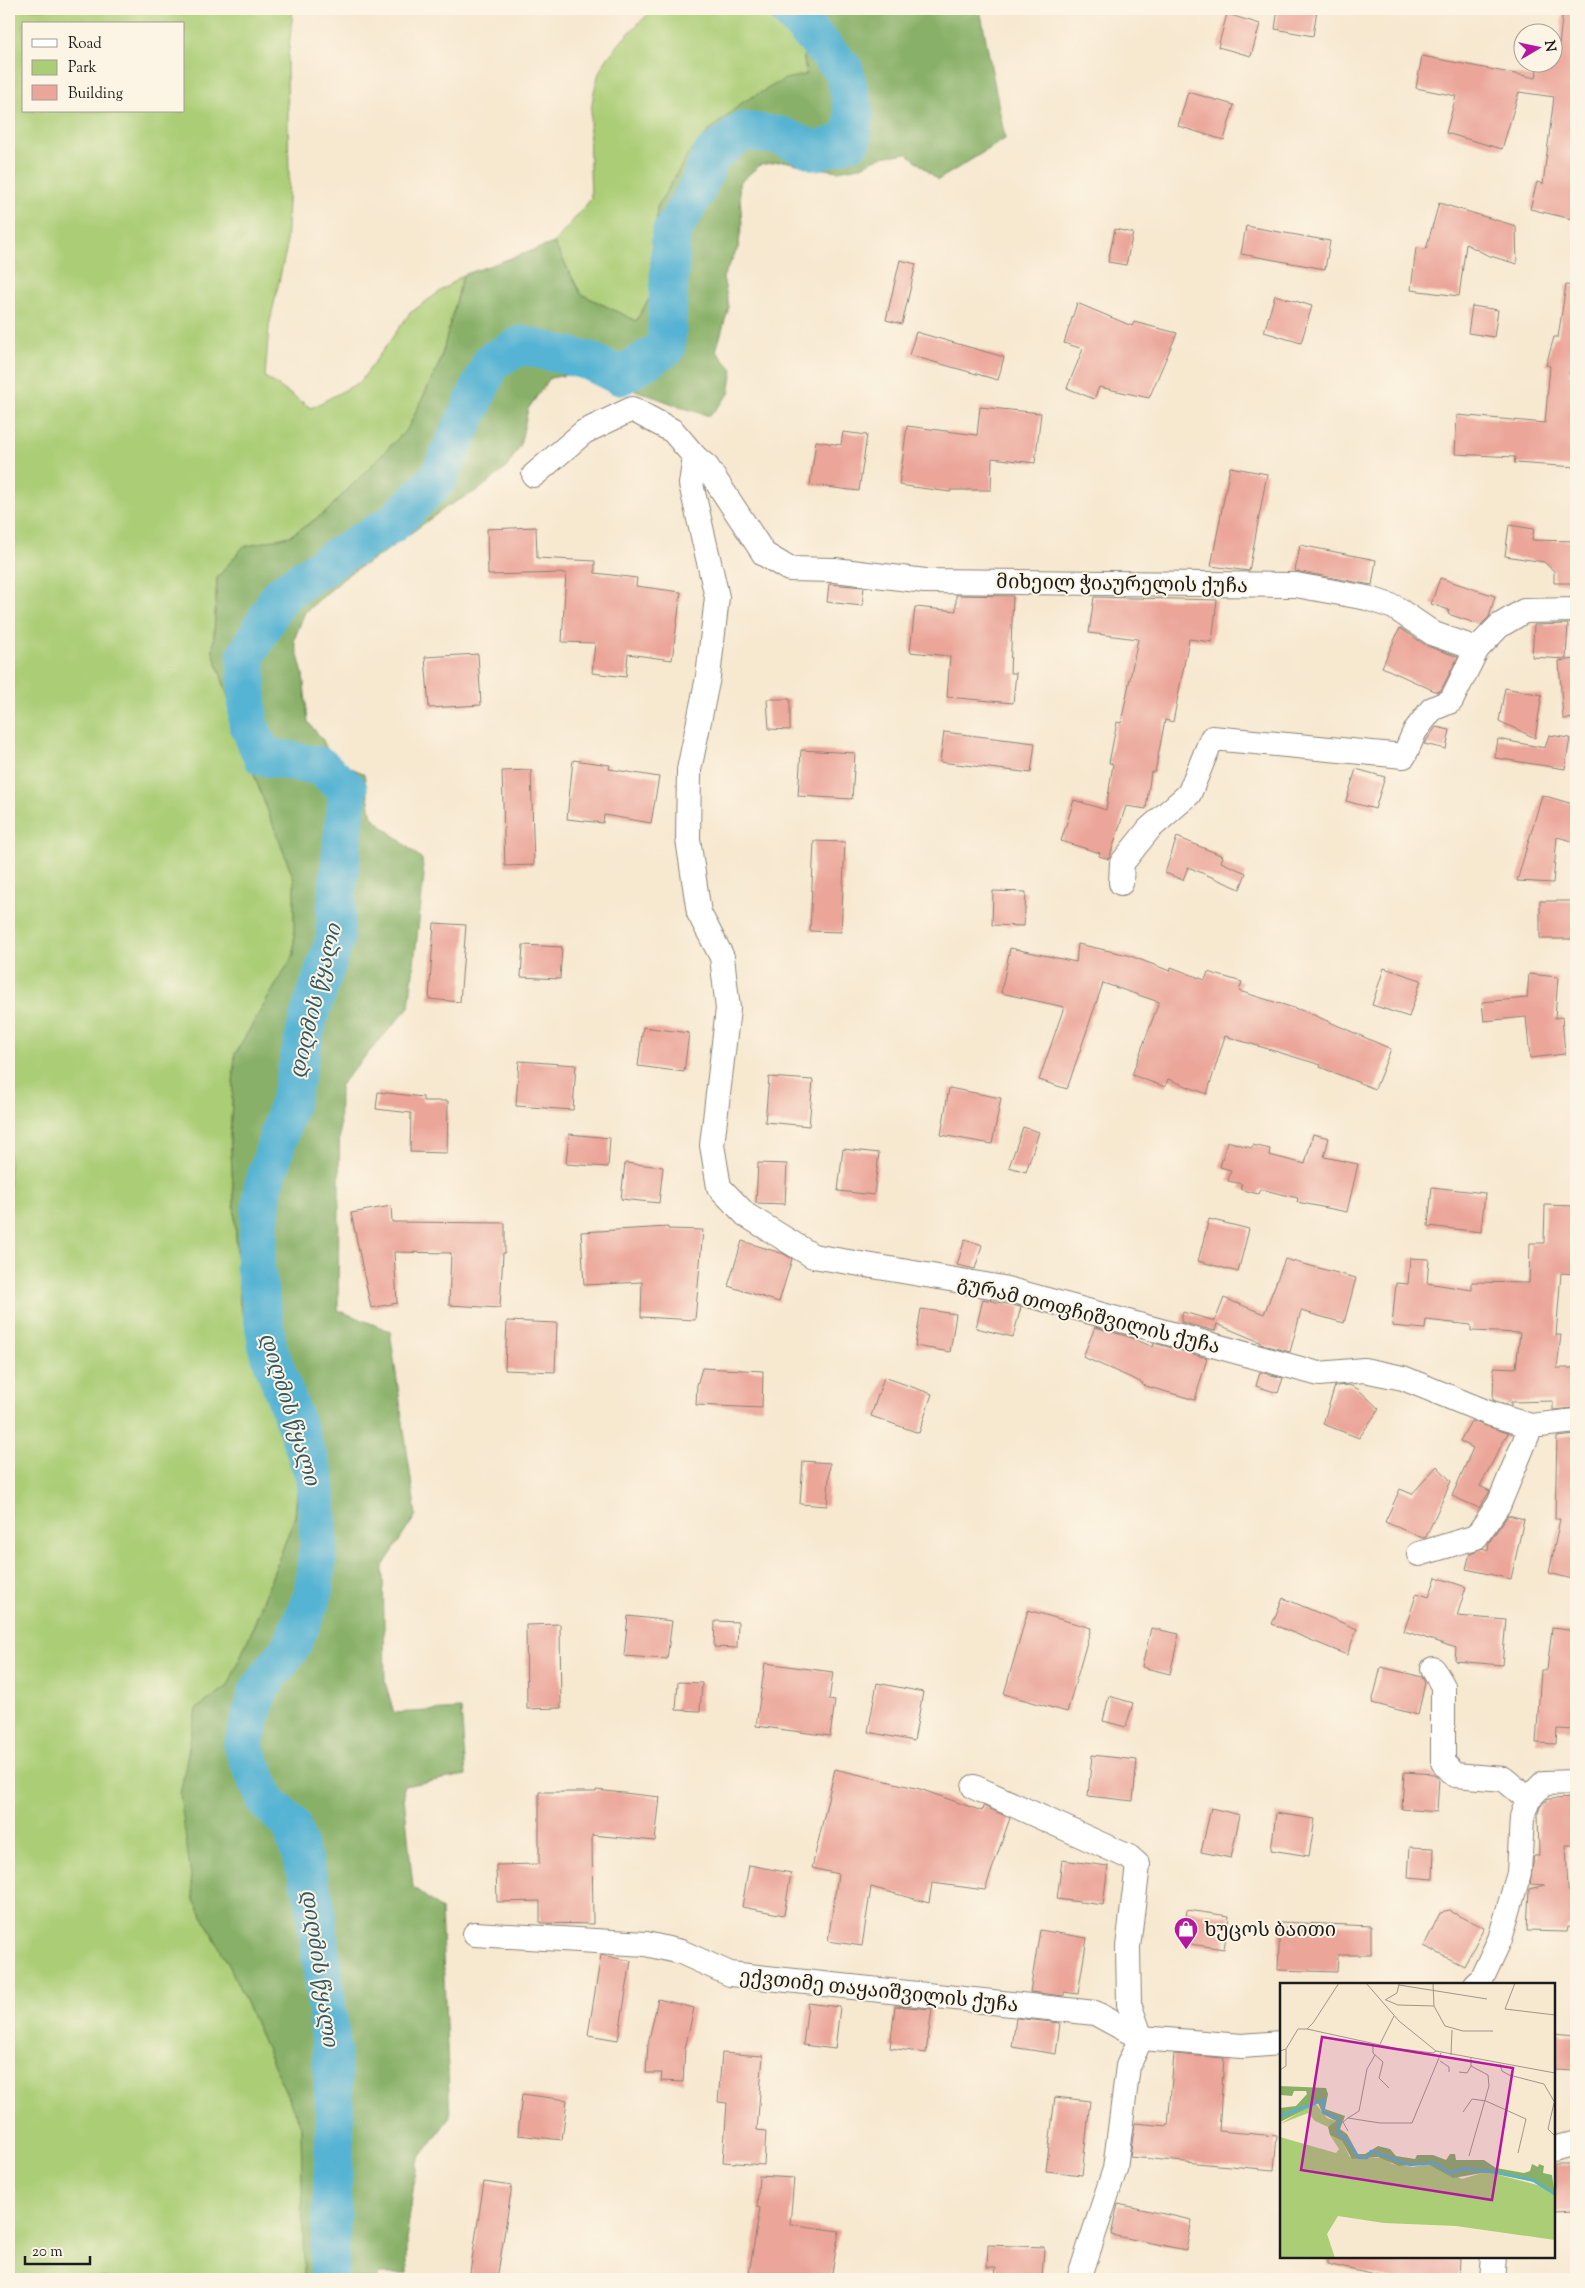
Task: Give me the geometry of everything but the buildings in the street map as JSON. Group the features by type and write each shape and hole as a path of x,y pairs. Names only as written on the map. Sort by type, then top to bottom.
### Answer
{"street":[{"path":"534,475 584,432 632,409 673,431 695,457"},
{"name":"მიხეილ ჭიაურელის ქუჩა","path":"695,457 707,467 764,554 789,569 835,570 925,581 1296,585 1367,598 1394,607 1434,634 1477,648"},
{"name":"გურამ თოფჩიშვილის ქუჩა","path":"695,457 691,484 717,597 708,677 689,770 688,840 699,913 722,957 728,1008 712,1145 719,1187 746,1215 813,1256 1003,1288 1319,1374 1364,1370 1402,1378 1491,1414 1531,1426 1576,1420"},
{"path":"1122,883 1122,863 1149,829 1188,794 1212,738 1404,756 1415,731 1432,709 1451,701 1477,648 1499,626 1524,611 1576,610"},
{"path":"1419,1554 1476,1537 1499,1504 1531,1426"},
{"path":"1433,1669 1442,1686 1443,1762 1455,1775 1504,1779 1528,1799"},
{"path":"1477,1983 1481,1980 1500,1939 1519,1873 1522,1817 1528,1799 1544,1783 1576,1782"},
{"path":"974,1786 1129,1857 1138,1865 1128,1947 1129,2004 1141,2038 1128,2066 1115,2169 1079,2279"},
{"name":"ექვთიმე თაყაიშვილის ქუჩა","path":"475,1934 646,1944 681,1952 730,1974 1095,2013 1141,2038 1242,2046 1280,2044"},
{"path":"1555,2149 1576,2143"},
{"path":"1492,2279 1494,2258"}],"green space":[{"path":"9,9 293,9 287,68 289,176 286,250 269,326 265,377 311,408 360,382 410,313 463,275 440,362 408,428 326,512 290,536 243,547 217,578 213,652 257,783 294,879 294,954 235,1054 230,1135 240,1305 299,1474 295,1516 252,1630 228,1686 196,1709 194,1900 231,1969 301,2126 304,2279 9,2279"},
{"path":"654,9 763,9 802,43 806,75 785,79 655,257 652,294 636,321 581,294 554,243 591,199 590,122 594,91 601,68 622,40"},
{"path":"763,9 980,9 1005,139 938,180 907,153 881,157 859,167 838,171 784,161 760,165 739,183 742,224 738,248 723,277 729,307 716,351 733,370 729,394 710,416 611,382 574,375 550,378 528,409 520,446 506,468 480,489 448,506 382,554 350,573 305,612 294,640 303,674 308,722 323,740 330,757 364,774 372,817 422,859 424,877 409,1007 340,1085 338,1310 390,1331 416,1515 383,1566 385,1682 394,1713 461,1709 466,1775 403,1786 413,1887 441,1909 450,2117 417,2162 407,2234 407,2274 379,2274 378,2279 304,2279 301,2126 231,1969 194,1900 180,1795 196,1709 228,1686 252,1630 295,1516 299,1474 240,1305 230,1135 235,1054 294,954 294,879 257,783 213,652 217,578 243,547 290,536 326,512 408,428 440,362 463,275 554,243 581,294 636,321 652,294 657,207 688,154 710,130 743,102 785,79 806,75 802,43"}],"waterway":[{"name":"დიღმის წყალი","path":"329,2279 335,2120 331,2044 314,1897 291,1824 267,1802 243,1746 258,1691 292,1645 313,1595 319,1541 315,1477 268,1349 255,1266 263,1188 290,1099 309,1016 335,939 337,894 348,790 320,766 262,756 248,723 246,656 280,595 336,557 392,524 438,479 492,361 522,345 589,361 620,376 666,348 671,233 696,191 711,156 743,131 781,136 816,151 852,140 854,113 844,70 788,9"}],"place":[{"name":"ხუცოს ბაითი","path":"1186,1950"}]}
